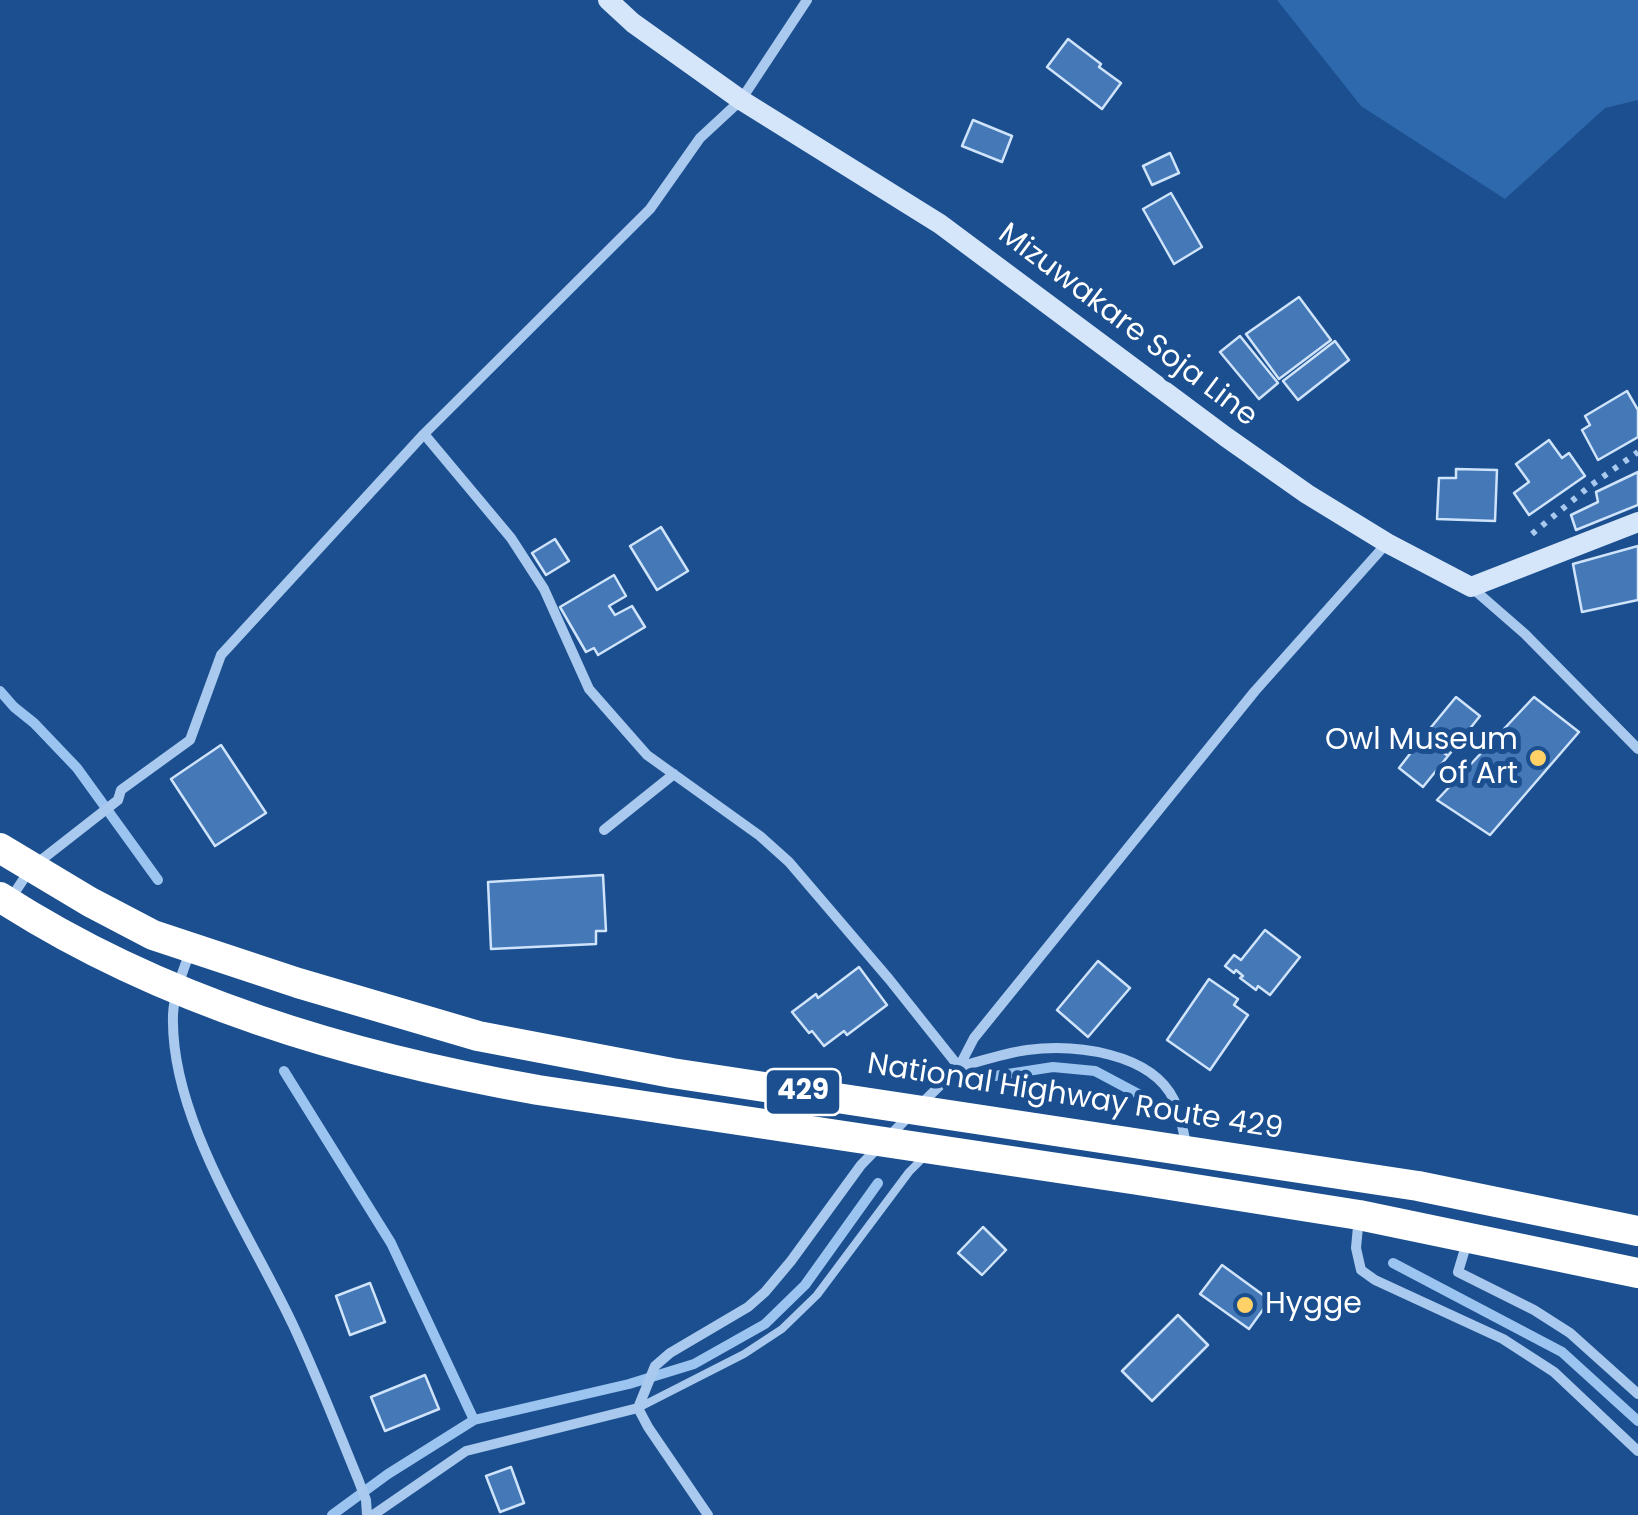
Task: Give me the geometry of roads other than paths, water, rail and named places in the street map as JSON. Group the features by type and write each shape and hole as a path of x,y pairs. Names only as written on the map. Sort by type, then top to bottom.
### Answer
{"highway":[{"name":"National Highway Route 429","path":"0,848 153,934 298,983 478,1036 672,1073 1418,1186 1638,1231"},
{"name":"429","path":"4,899 43,925 177,988 283,1029 462,1077 1359,1216 1638,1273"}],"main road":[{"name":"Mizuwakare Soja Line","path":"608,0 633,23 741,100 940,224 1307,494 1386,543 1470,587"},
{"path":"1470,587 1638,522"}],"street":[{"path":"4,899 31,868 118,800 121,790 190,740 221,655 424,434 650,209 700,138 741,100 806,0"},
{"path":"424,434 511,538 544,589 589,689 647,755 760,836 789,862 959,1067"},
{"path":"708,1515 638,1408 655,1366 748,1307 792,1262 851,1178 959,1067 974,1038 1242,706 1386,543"},
{"path":"1470,587 1526,634 1638,749"},
{"path":"604,830 674,774"},
{"path":"191,948 173,1014 177,1063 188,1108 293,1324 370,1515 466,1451 638,1408"},
{"path":"959,1067 1026,1050 1070,1048 1105,1053 1134,1064 1161,1081 1174,1098 1188,1151"},
{"path":"1359,1216 1356,1248 1361,1270 1502,1339 1554,1372 1638,1451"},
{"path":"1468,1238 1458,1272 1570,1332 1638,1394"}],"lane":[{"path":"638,1408 744,1354 782,1329 817,1296 909,1172 933,1149"}],"waterway":[{"path":"0,691 77,768 158,880"},
{"path":"995,1076 1053,1067 1095,1071 1142,1096"},
{"path":"284,1071 391,1243 474,1420 629,1384 694,1364 765,1324 805,1285 878,1183"},
{"path":"1393,1263 1562,1352 1638,1421"},
{"path":"332,1515 474,1420"}],"place":[{"name":"Owl Museum of Art","path":"1538,758"},
{"name":"Hygge","path":"1245,1305"}]}
